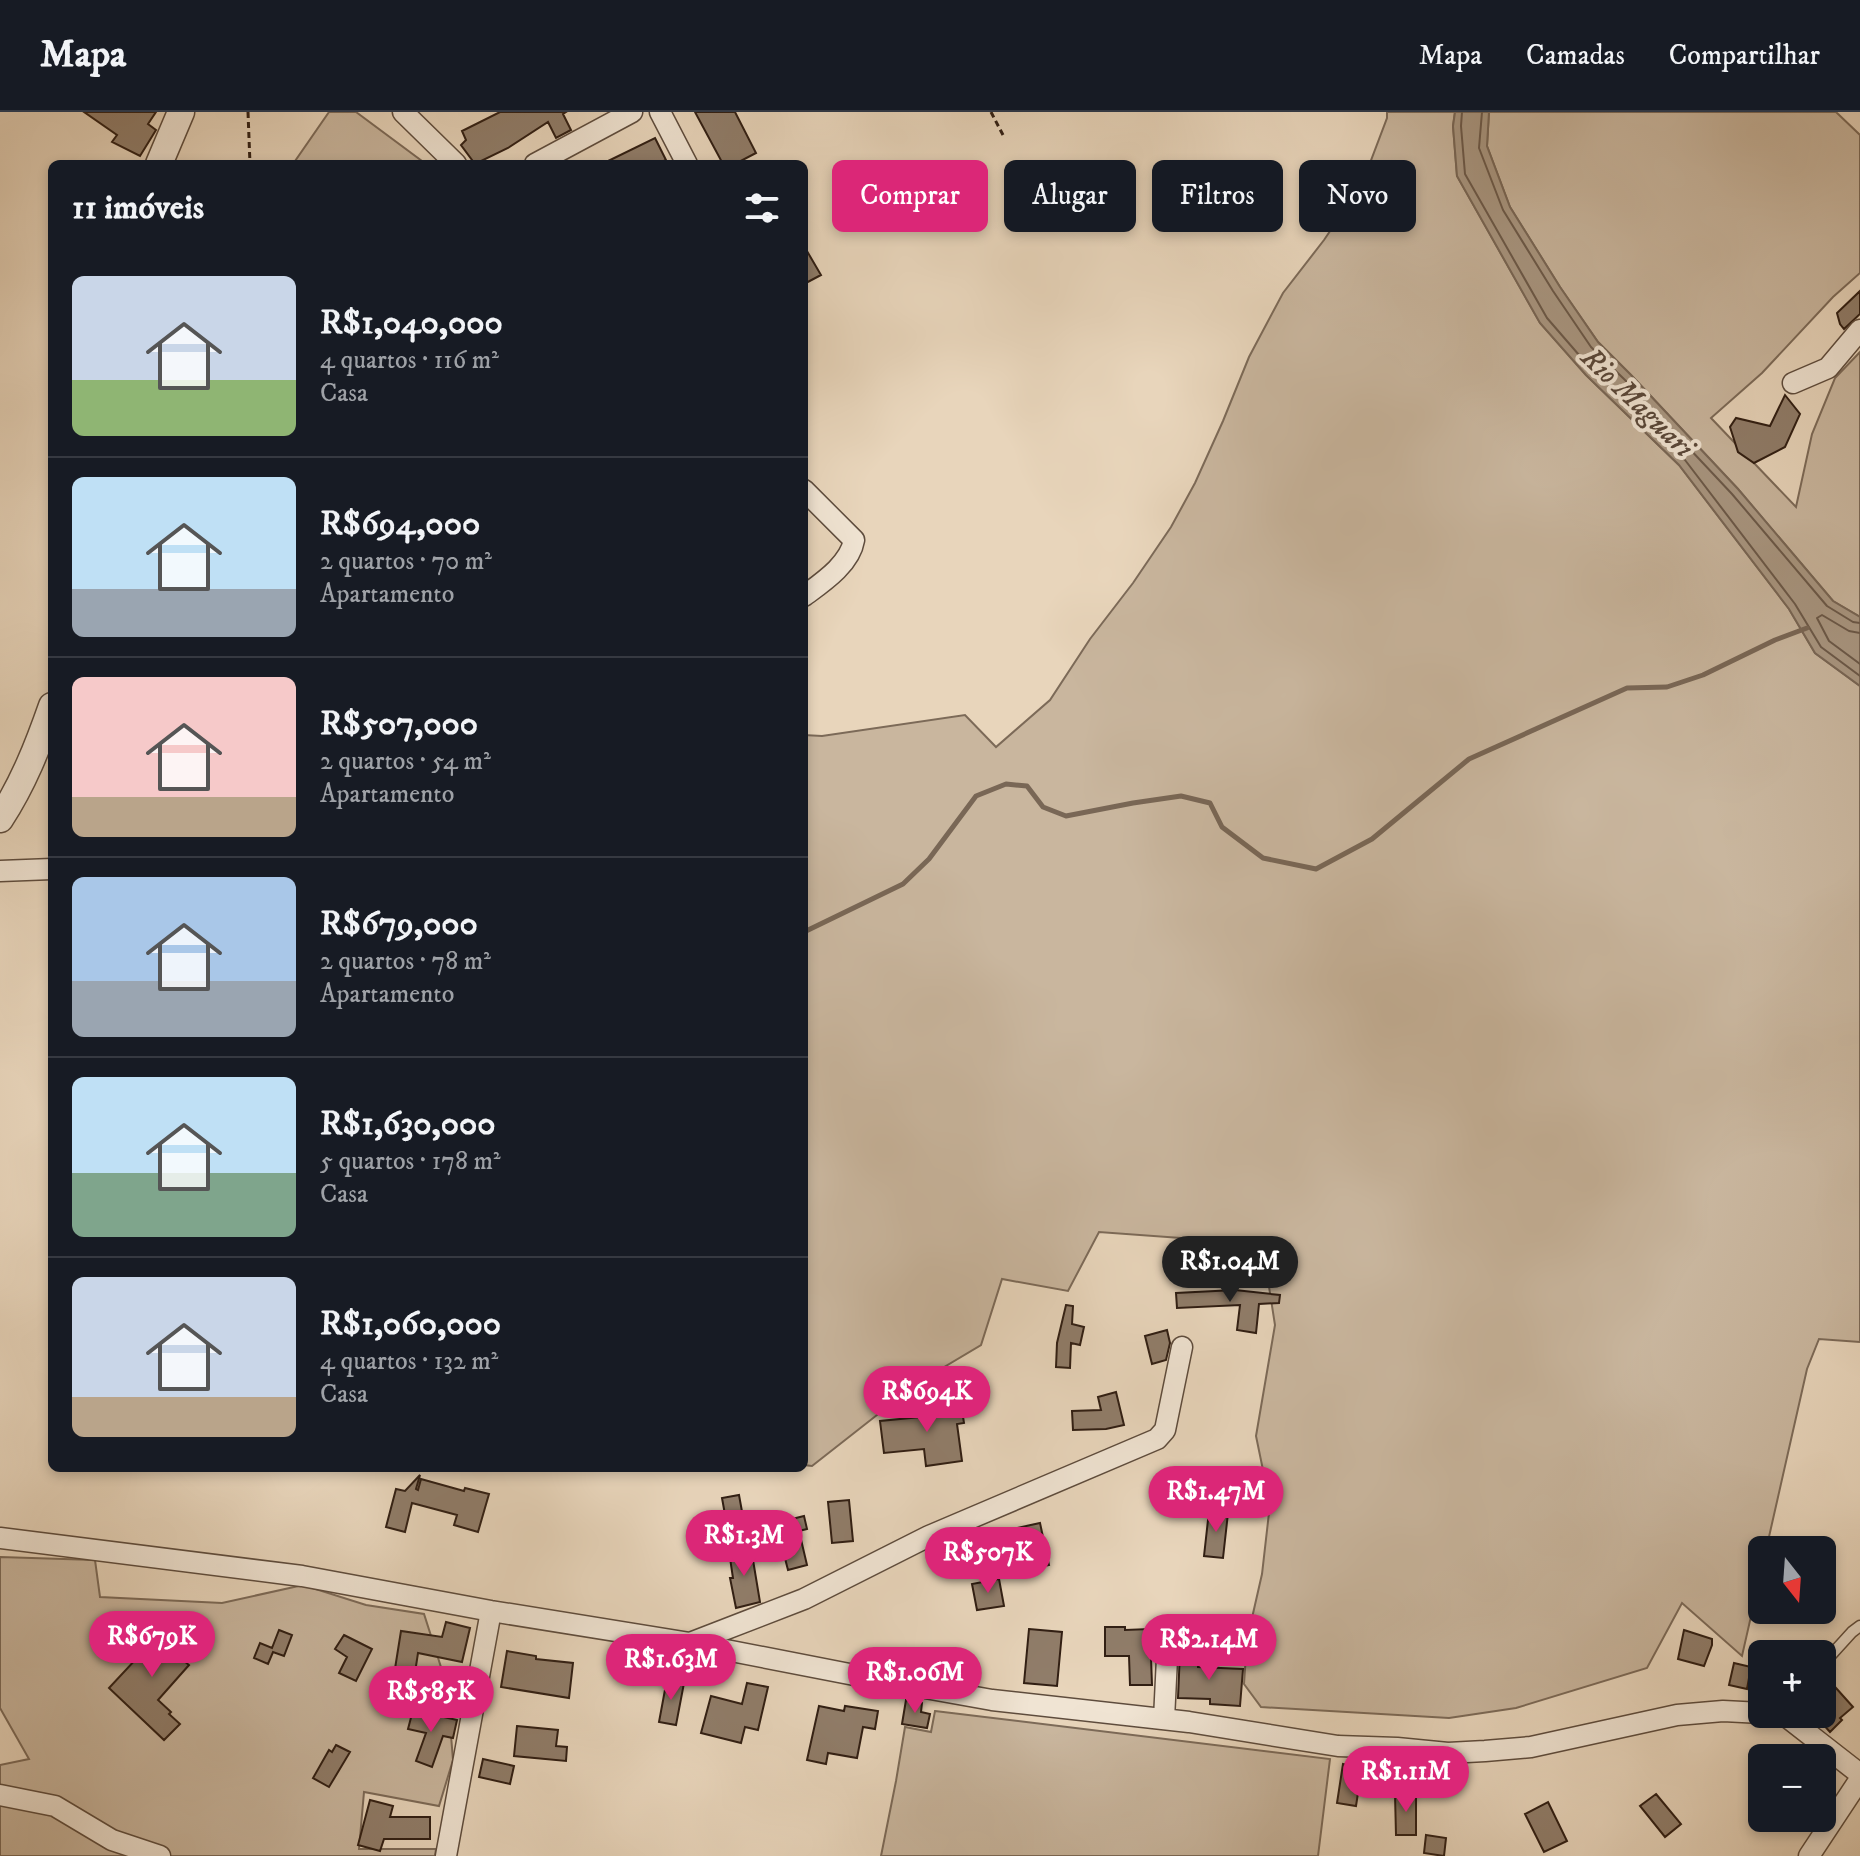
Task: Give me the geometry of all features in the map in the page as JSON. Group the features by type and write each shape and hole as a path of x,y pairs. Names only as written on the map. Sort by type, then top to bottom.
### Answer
{"street":[{"path":"403,112 452,160"},
{"path":"542,160 632,112"},
{"path":"660,112 685,160"},
{"path":"160,160 177,114"},
{"path":"1793,383 1828,368 1860,330"},
{"path":"808,494 854,540 852,552 808,593"},
{"path":"4,804 33,758 48,717"},
{"path":"0,871 48,869"},
{"path":"690,1643 804,1599 929,1536 1157,1439 1165,1430 1182,1347"},
{"path":"0,1538 302,1576 690,1643 992,1700 1164,1719 1338,1746 1448,1753 1531,1747 1677,1715 1748,1712"},
{"path":"446,1856 491,1611"},
{"path":"1164,1719 1168,1638"},
{"path":"1800,1728 1860,1776 1809,1856"},
{"path":"0,1795 55,1806 112,1840 160,1856"}],"lane":[{"path":"1836,1650 1860,1626"}],"path":[{"path":"248,112 250,160"},
{"path":"991,112 1003,135"}],"shaded area":[{"path":"329,112 356,112 421,160 296,160"},
{"path":"1387,112 1455,112 1453,126 1457,176 1540,323 1586,375 1679,465 1789,609 1815,653 1860,686 1860,1342 1819,1339 1807,1369 1769,1536 1748,1536 1749,1624 1742,1656 1682,1603 1647,1668 1516,1708 1449,1718 1261,1707 1244,1684 1247,1640 1262,1574 1270,1504 1256,1436 1275,1325 1267,1274 1222,1241 1099,1232 1068,1291 1002,1279 981,1345 919,1382 812,1466 808,1466 808,735 822,736 965,715 996,747 1050,700 1171,527 1195,483 1249,357 1283,293 1329,232 1416,232 1416,160 1371,160"},
{"path":"1489,112 1836,112 1860,135 1860,273 1833,297 1762,373 1711,418 1796,507 1812,434 1835,378 1860,352 1860,617 1833,601 1738,489 1598,342 1510,207 1487,146"},
{"path":"0,1557 95,1560 100,1597 222,1603 303,1585 366,1605 424,1614 447,1686 453,1760 439,1806 364,1792 359,1849 436,1849 435,1856 0,1856 0,1765 29,1759 0,1708"},
{"path":"935,1711 1330,1759 1318,1856 881,1856 905,1727 931,1732"}],"water":[{"name":"Rio Maguari","path":"1455,112 1489,112 1487,146 1510,207 1598,342 1738,489 1833,601 1860,617 1860,686 1815,653 1789,609 1679,465 1586,375 1540,323 1457,176 1453,126"}],"building":[{"path":"84,112 156,112 148,124 156,130 140,156 112,142 117,135"},
{"path":"500,112 566,112 563,114 571,130 556,138 548,122 483,160 472,160 461,145 466,140 462,131"},
{"path":"695,112 735,112 756,153 743,160 721,160"},
{"path":"655,138 666,160 610,160"},
{"path":"808,253 821,275 808,282"},
{"path":"1860,291 1860,314 1844,329 1837,313"},
{"path":"1785,395 1800,414 1785,447 1754,463 1738,452 1730,427 1736,418 1770,426"},
{"path":"1235,1290 1280,1295 1279,1303 1259,1304 1256,1333 1237,1330 1240,1305 1177,1308 1176,1293"},
{"path":"1066,1305 1073,1306 1072,1324 1084,1327 1080,1345 1071,1343 1070,1368 1056,1367 1057,1343"},
{"path":"1167,1330 1170,1343 1166,1360 1152,1364 1145,1336"},
{"path":"1116,1392 1124,1425 1073,1430 1072,1411 1101,1410 1098,1397"},
{"path":"961,1404 964,1423 957,1424 962,1461 926,1466 924,1449 884,1453 880,1421 920,1417 919,1409"},
{"path":"420,1475 418,1490 421,1479 464,1491 465,1488 489,1494 478,1532 454,1525 457,1515 412,1503 405,1532 386,1527 396,1489 405,1491"},
{"path":"739,1495 743,1517 726,1520 722,1498"},
{"path":"849,1500 853,1541 832,1543 828,1502"},
{"path":"1209,1511 1228,1513 1223,1558 1204,1556"},
{"path":"804,1516 807,1529 799,1531 807,1565 788,1570 776,1523"},
{"path":"1040,1523 1049,1565 1026,1570 1017,1528"},
{"path":"751,1548 760,1602 736,1608 729,1551"},
{"path":"999,1579 1004,1606 977,1610 972,1584"},
{"path":"178,1621 183,1636 163,1644 189,1665 158,1700 180,1724 164,1740 109,1688 138,1657 135,1653 129,1655 127,1650"},
{"path":"446,1622 470,1628 462,1662 418,1653 414,1705 390,1700 401,1631 442,1637"},
{"path":"1105,1627 1150,1629 1152,1685 1130,1685 1129,1656 1105,1656"},
{"path":"1029,1629 1062,1632 1057,1686 1024,1683"},
{"path":"279,1630 292,1635 284,1656 273,1652 268,1664 254,1658 260,1643 272,1648"},
{"path":"1684,1630 1712,1639 1704,1666 1678,1659"},
{"path":"344,1635 372,1649 356,1681 339,1673 347,1657 335,1649"},
{"path":"507,1651 536,1656 536,1659 573,1663 569,1698 501,1687"},
{"path":"1180,1652 1198,1653 1198,1667 1243,1669 1240,1706 1210,1704 1210,1699 1178,1698"},
{"path":"1734,1663 1748,1666 1747,1689 1729,1685"},
{"path":"667,1679 684,1683 676,1725 659,1722"},
{"path":"747,1683 768,1687 758,1730 745,1727 741,1743 701,1733 711,1696 742,1704"},
{"path":"1836,1688 1853,1707 1840,1718 1842,1720 1836,1726"},
{"path":"906,1700 922,1703 921,1712 930,1714 927,1728 902,1724"},
{"path":"819,1706 844,1711 845,1706 878,1711 875,1729 863,1727 857,1758 828,1753 826,1764 807,1760"},
{"path":"413,1710 457,1720 453,1738 443,1736 432,1767 416,1761 426,1733 408,1729"},
{"path":"517,1726 558,1730 556,1746 567,1747 566,1761 514,1756"},
{"path":"336,1745 350,1752 329,1787 313,1778 329,1750 332,1752"},
{"path":"483,1759 514,1766 510,1784 479,1777"},
{"path":"1343,1764 1362,1767 1356,1806 1337,1803"},
{"path":"1395,1794 1416,1794 1416,1835 1396,1835"},
{"path":"1656,1794 1681,1824 1665,1837 1640,1806"},
{"path":"370,1800 393,1806 390,1817 430,1817 430,1839 384,1839 380,1851 358,1845"},
{"path":"1548,1802 1567,1841 1544,1852 1525,1814"},
{"path":"1426,1835 1446,1838 1444,1856 1424,1853"}],"waterway":[{"path":"808,930 903,884 929,859 976,796 1006,784 1027,786 1043,807 1066,816 1181,796 1210,803 1222,827 1263,858 1316,869 1372,839 1469,759 1627,688 1667,687 1703,675 1807,628"}]}
